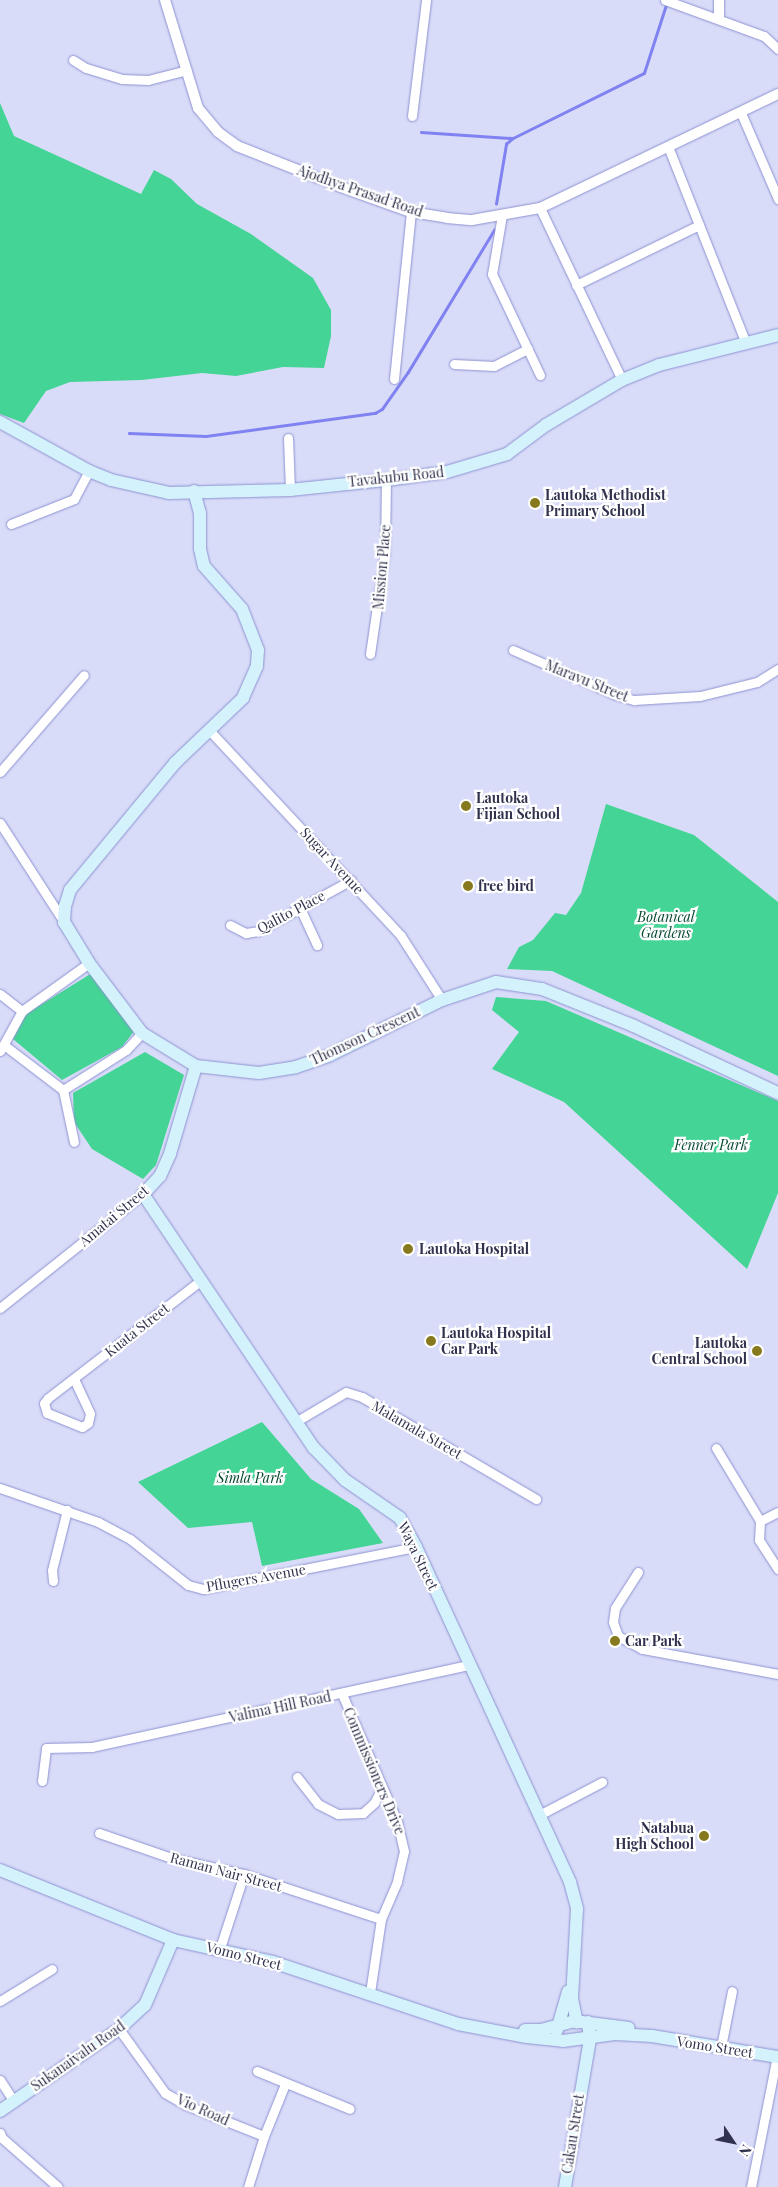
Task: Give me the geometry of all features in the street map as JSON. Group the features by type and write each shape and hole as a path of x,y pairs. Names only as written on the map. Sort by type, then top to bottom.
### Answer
{"main road":[{"name":"Tavakubu Road","path":"0,422 89,471 110,480 169,493 290,490 448,472 507,454 546,425 622,380 659,365 778,335"},
{"path":"64,922 70,890 175,763 243,698 257,666 258,650 242,609 204,566 200,549 200,513 194,491"},
{"name":"Thomson Crescent","path":"64,922 89,963 142,1033 196,1066 259,1073 296,1067 330,1055 442,1000 496,982 542,989 634,1026 778,1093"},
{"name":"Amatai Street","path":"143,1194 160,1176 170,1154 196,1066"},
{"name":"Waya Street","path":"143,1194 314,1448 345,1480 400,1518 416,1547 467,1664 541,1814 570,1882 577,1909 572,2006 583,2022"},
{"name":"Vomo Street","path":"0,1870 173,1940 220,1948 370,1994 449,2021 565,2041 616,2034 652,2036 778,2057"},
{"name":"Sukanaivalu Road","path":"0,2111 119,2029 145,2005 173,1940"},
{"name":"Waya Street","path":"558,2025 572,1980"},
{"name":"Vomo Street","path":"492,2029 539,2030 558,2025 583,2022 624,2026 652,2036"},
{"name":"Cakau Street","path":"564,2187 590,2039 583,2022"},
{"name":"Cakau Street","path":"558,2025 565,2041 580,2054 581,2082"}],"street":[{"name":"Ajodhya Prasad Road","path":"166,0 202,115 218,132 238,146 410,212 472,220 540,208 668,149 778,94"},
{"path":"412,116 426,0"},
{"path":"665,0 719,18 764,36 778,49"},
{"path":"719,0 719,18"},
{"path":"73,60 86,68 122,79 148,80 187,70"},
{"path":"741,113 778,199"},
{"path":"668,149 746,343"},
{"path":"540,208 622,380"},
{"path":"394,379 410,212"},
{"path":"502,215 492,274 540,375"},
{"path":"576,285 699,225"},
{"path":"454,364 494,366 528,349"},
{"path":"288,438 290,490"},
{"path":"11,524 74,499 89,471"},
{"name":"Mission Place","path":"370,654 385,551 386,479"},
{"name":"Maravu Street","path":"513,650 616,695 634,700 700,696 757,682 778,669"},
{"path":"0,772 84,675"},
{"name":"Sugar Avenue","path":"210,731 351,880 414,953 442,1000"},
{"path":"0,824 64,922"},
{"name":"Qalito Place","path":"230,924 251,934 351,880"},
{"path":"300,908 317,945"},
{"path":"74,1142 63,1090 2,1048 22,1011 89,963"},
{"path":"0,994 22,1011"},
{"path":"63,1090 126,1050 142,1033"},
{"name":"Amatai Street","path":"0,1308 143,1194"},
{"name":"Kuata Street","path":"74,1379 90,1414 88,1423 82,1426 53,1417 44,1408 48,1398 200,1281"},
{"name":"Malamala Street","path":"297,1421 346,1392 362,1397 536,1499"},
{"path":"716,1448 760,1521 759,1540 778,1569"},
{"name":"Pflugers Avenue","path":"0,1488 67,1510 130,1539 188,1585 203,1589 416,1547"},
{"path":"53,1582 52,1570 67,1510"},
{"path":"760,1521 778,1512"},
{"path":"638,1572 613,1612 614,1627 618,1636 642,1649 778,1674"},
{"name":"Valima Hill Road","path":"42,1781 46,1748 92,1747 342,1694 467,1664"},
{"name":"Commissioners Drive","path":"342,1694 396,1821 404,1851 397,1882 381,1919 370,1994"},
{"path":"297,1777 318,1804 338,1814 363,1813 374,1803 382,1788"},
{"path":"541,1814 602,1782"},
{"name":"Raman Nair Street","path":"99,1833 171,1858 244,1874 381,1919"},
{"path":"220,1948 244,1874"},
{"path":"0,2001 52,1969"},
{"path":"721,2048 732,1991"},
{"name":"Vio Road","path":"119,2029 165,2093 186,2105 264,2136"},
{"path":"751,2187 778,2057"},
{"path":"257,2071 284,2084 350,2109"},
{"path":"0,2080 14,2100"},
{"path":"248,2187 264,2136 284,2084"},
{"path":"1,2136 58,2187"}],"green space":[{"path":"0,103 14,136 141,194 154,170 171,179 197,204 251,234 313,278 331,310 331,336 324,368 283,367 236,376 202,373 142,380 70,382 46,391 24,423 0,414"},
{"name":"Botanical Gardens","path":"606,804 694,835 778,902 778,1076 552,971 507,969 519,947 533,940 555,913 566,915 581,893"},
{"path":"100,968 138,1026 122,1047 62,1080 13,1039 26,1014"},
{"name":"Fenner Park","path":"496,997 546,1001 778,1101 778,1193 747,1269 564,1102 492,1069 519,1032 492,1010"},
{"path":"145,1052 184,1075 156,1165 143,1179 92,1149 74,1122 73,1093"},
{"name":"Simla Park","path":"262,1422 311,1479 359,1509 383,1543 262,1566 252,1522 188,1528 138,1482"}],"waterway":[{"path":"496,204 506,144 513,138 644,73 666,5"},
{"path":"421,132 512,138"},
{"path":"129,433 206,436 375,413 382,409 408,372 494,230"}],"place":[{"name":"Lautoka Methodist Primary School","path":"535,503"},
{"name":"Lautoka Fijian School","path":"466,806"},
{"name":"free bird","path":"468,886"},
{"name":"Lautoka Hospital","path":"408,1249"},
{"name":"Lautoka Hospital Car Park","path":"431,1341"},
{"name":"Lautoka Central School","path":"757,1351"},
{"name":"Car Park","path":"615,1641"},
{"name":"Natabua High School","path":"704,1836"}]}
